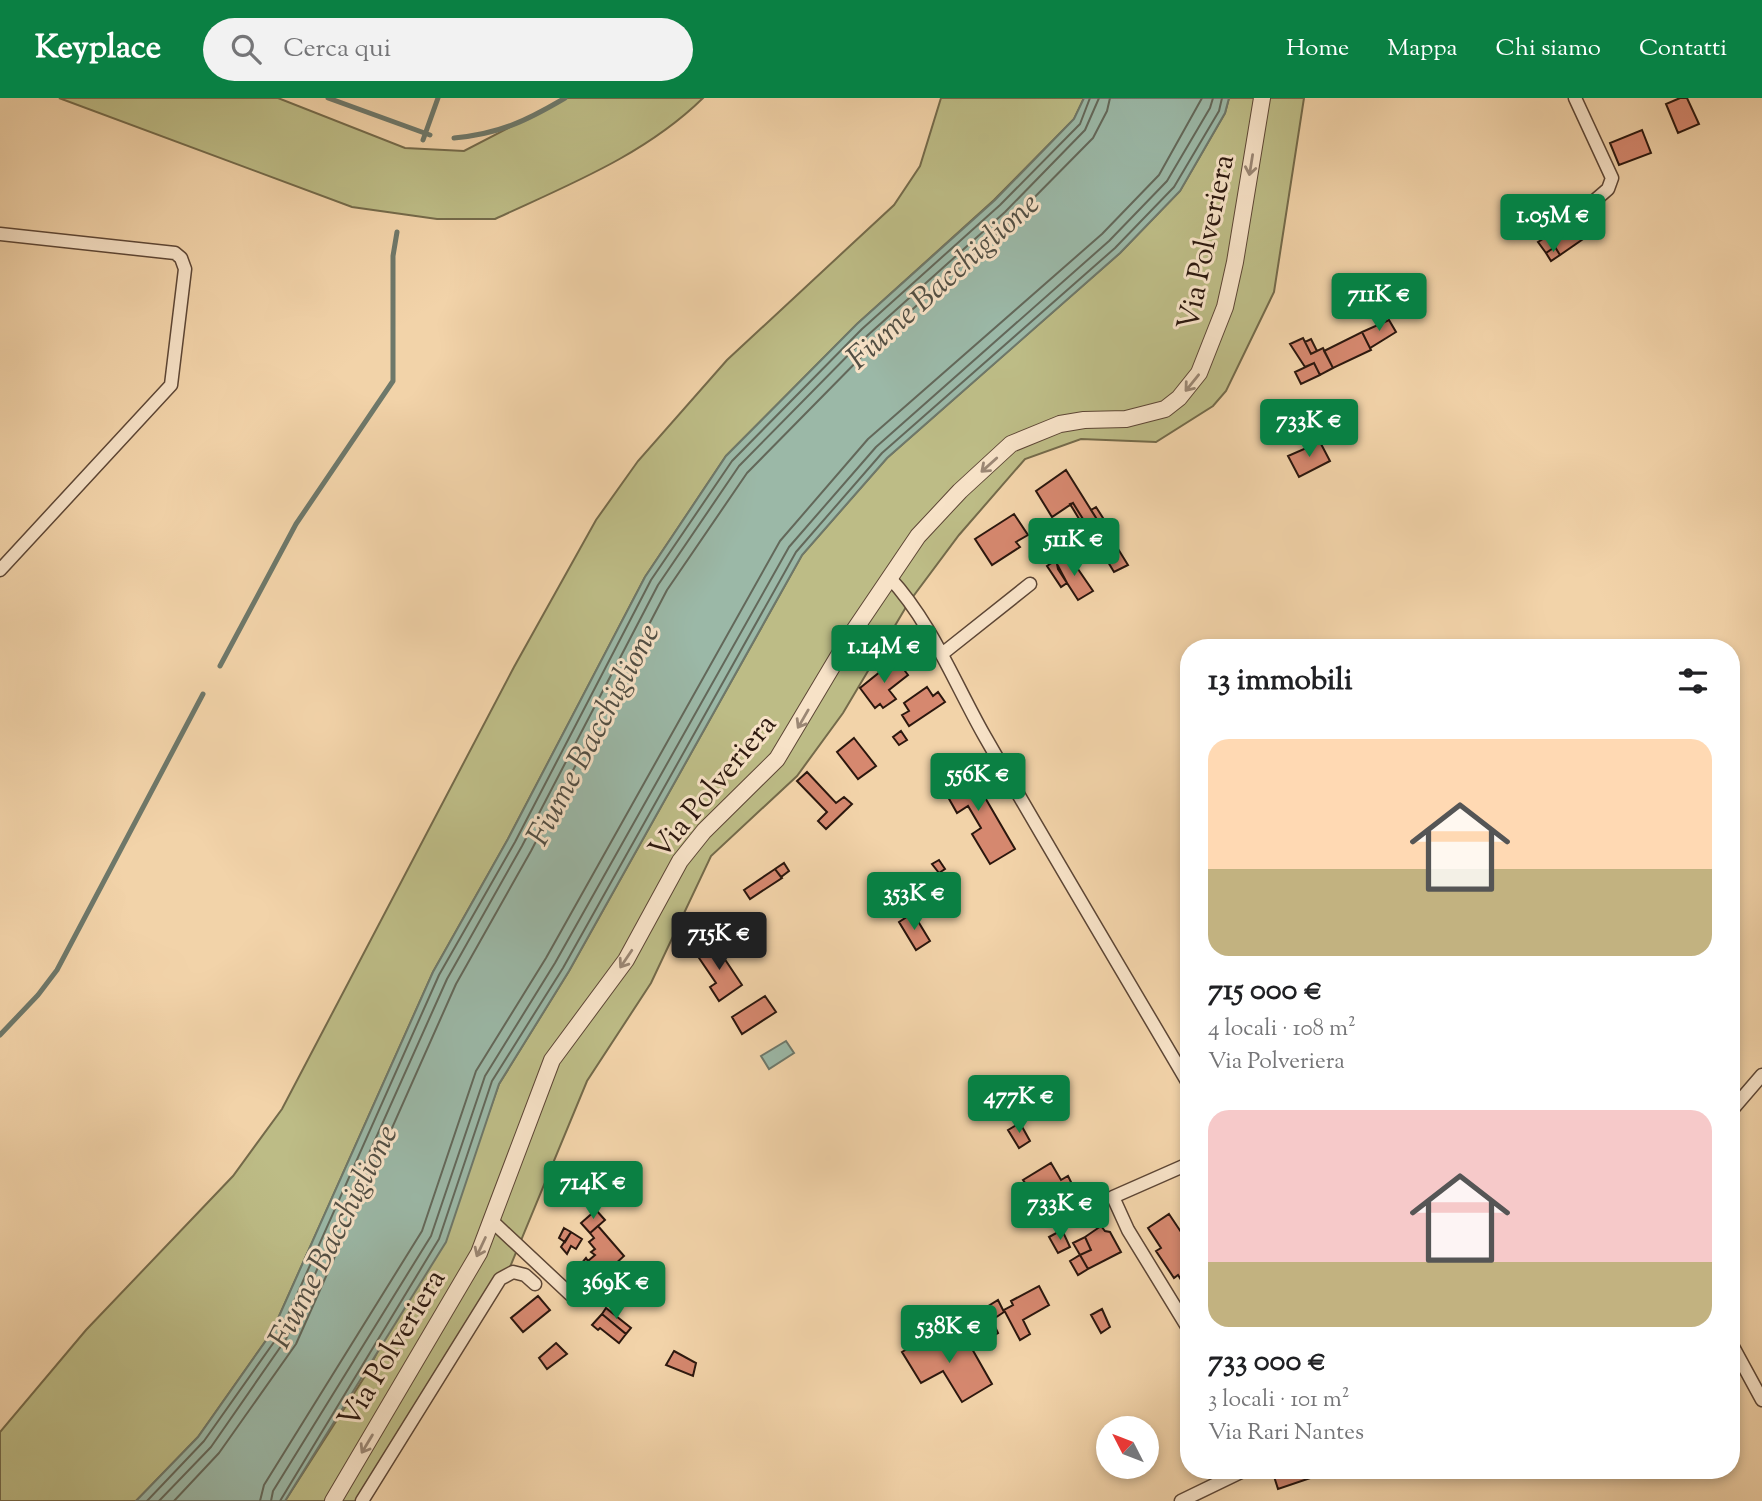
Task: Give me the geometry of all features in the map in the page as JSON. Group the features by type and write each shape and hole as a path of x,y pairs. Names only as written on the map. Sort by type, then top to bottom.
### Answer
{"street":[{"name":"Via Polveriera","path":"333,1501 461,1287 493,1222 552,1060 626,960 680,861 704,831 778,759 889,577 918,536 960,491 1011,444 1060,424 1084,420 1126,419 1165,409 1180,398 1199,373 1209,357 1236,262 1262,98"},
{"path":"1575,98 1612,178 1608,189 1593,202"},
{"path":"0,234 175,253 181,258 185,269 171,385 0,570"},
{"path":"889,577 904,593 942,654 982,732 1180,1069"},
{"path":"942,654 1030,584"},
{"path":"1740,1101 1762,1075"},
{"path":"1180,1168 1113,1197 1128,1230 1180,1315"},
{"path":"493,1222 571,1295"},
{"name":"Via Polveriera","path":"362,1501 500,1279 513,1272 525,1275 535,1284"},
{"path":"1740,1360 1762,1400"},
{"path":"1181,1501 1226,1479"}],"shaded area":[{"path":"59,98 278,98 405,148 464,151 566,98 703,98 656,136 631,152 578,181 495,219 437,219 352,207"},
{"path":"941,98 1084,98 1074,119 994,200 857,324 726,456 645,577 508,839 433,972 272,1332 198,1437 136,1501 0,1501 0,1432 86,1330 233,1176 282,1109 514,667 596,520 638,461 727,360 894,205 920,166"},
{"path":"1229,98 1304,98 1274,292 1226,391 1213,406 1156,442 1081,439 1025,459 959,535 909,602 843,713 797,776 711,856 651,983 587,1081 505,1279 367,1501 285,1501 367,1373 476,1149 499,1084 569,971 802,555 887,458 1120,253 1180,191 1225,113"}],"water":[{"name":"Fiume Bacchiglione","path":"1084,98 1229,98 1225,113 1180,191 1120,253 887,458 802,555 569,971 499,1084 446,1242 285,1501 136,1501 198,1437 272,1332 433,972 508,839 645,577 726,456 857,324 995,200 1074,119"},
{"path":"786,1041 794,1053 769,1069 761,1056"}],"building":[{"path":"1687,98 1699,124 1678,133 1666,104"},
{"path":"1642,130 1651,153 1619,165 1610,143"},
{"path":"1574,220 1586,237 1560,255 1555,247 1546,253 1538,242"},
{"path":"1555,247 1560,255 1551,261 1546,253"},
{"path":"1389,320 1396,332 1370,348 1362,332"},
{"path":"1362,332 1371,350 1333,368 1324,351"},
{"path":"1303,338 1311,354 1323,348 1333,368 1320,375 1314,363 1305,367 1290,344"},
{"path":"1311,339 1317,351 1311,354 1305,342"},
{"path":"1314,363 1320,375 1301,384 1295,372"},
{"path":"1320,442 1330,461 1299,477 1288,456"},
{"path":"1066,470 1098,521 1088,527 1073,503 1052,517 1036,491"},
{"path":"1073,503 1092,529 1087,532 1070,504"},
{"path":"1096,507 1103,518 1098,521 1091,510"},
{"path":"1014,514 1028,535 1016,542 1020,547 992,565 975,539"},
{"path":"1115,544 1128,565 1114,572 1102,552"},
{"path":"1067,553 1069,556 1057,564 1067,583 1061,587 1047,566"},
{"path":"1069,556 1093,591 1078,600 1058,569 1057,564"},
{"path":"896,659 908,675 889,690 896,699 883,708 880,704 875,708 860,688"},
{"path":"927,687 933,696 938,692 945,702 909,726 902,715 909,711 904,703"},
{"path":"901,731 907,740 899,745 893,737"},
{"path":"854,738 876,766 858,779 837,752"},
{"path":"966,765 1015,849 990,864 972,834 981,828 968,806 957,813 939,781"},
{"path":"807,772 836,803 844,797 852,804 826,829 818,821 827,812 797,781"},
{"path":"939,860 945,869 939,873 932,864"},
{"path":"784,863 789,871 781,877 775,869"},
{"path":"775,869 782,878 750,899 744,890"},
{"path":"913,913 930,941 916,950 899,922"},
{"path":"714,943 742,985 719,1001 710,987 716,983 697,955"},
{"path":"765,996 776,1012 742,1034 732,1017"},
{"path":"1020,1123 1030,1141 1019,1148 1008,1130"},
{"path":"1051,1163 1061,1180 1068,1176 1073,1186 1040,1203 1023,1180"},
{"path":"596,1210 605,1220 590,1233 581,1223"},
{"path":"1169,1214 1180,1230 1180,1278 1178,1275 1174,1278 1156,1251 1161,1248 1148,1228"},
{"path":"598,1226 624,1256 600,1278 604,1283 584,1301 572,1288 577,1283 571,1276 586,1258 588,1261 595,1255 591,1252 595,1249 589,1242 594,1238 590,1233"},
{"path":"1101,1226 1110,1232 1121,1252 1088,1269 1080,1255 1091,1250 1085,1237"},
{"path":"564,1228 571,1232 565,1242 559,1238"},
{"path":"1062,1230 1070,1247 1058,1253 1049,1237"},
{"path":"571,1232 582,1239 576,1249 571,1246 567,1254 561,1247"},
{"path":"1085,1237 1091,1250 1080,1255 1073,1243"},
{"path":"1080,1255 1088,1269 1078,1275 1070,1261"},
{"path":"1039,1286 1049,1305 1023,1320 1030,1334 1020,1340 1004,1310 1013,1305 1011,1301"},
{"path":"538,1296 550,1310 523,1332 511,1318"},
{"path":"998,1300 1004,1312 992,1320 998,1333 984,1341 974,1322 988,1314 985,1308"},
{"path":"606,1308 631,1328 626,1334 602,1314"},
{"path":"1102,1309 1110,1327 1101,1333 1091,1315"},
{"path":"602,1314 626,1334 619,1343 592,1325"},
{"path":"963,1333 992,1384 962,1402 943,1371 921,1383 902,1352 929,1336 936,1349"},
{"path":"556,1343 567,1354 547,1369 539,1358"},
{"path":"674,1351 696,1363 693,1376 666,1365"},
{"path":"1275,1479 1307,1479 1278,1489"}],"waterway":[{"path":"328,98 430,135"},
{"path":"423,140 438,98"},
{"path":"454,138 512,125 565,98"},
{"path":"220,666 296,524 393,381 393,256 397,232"},
{"path":"0,1035 38,995 57,970 203,694"}]}
